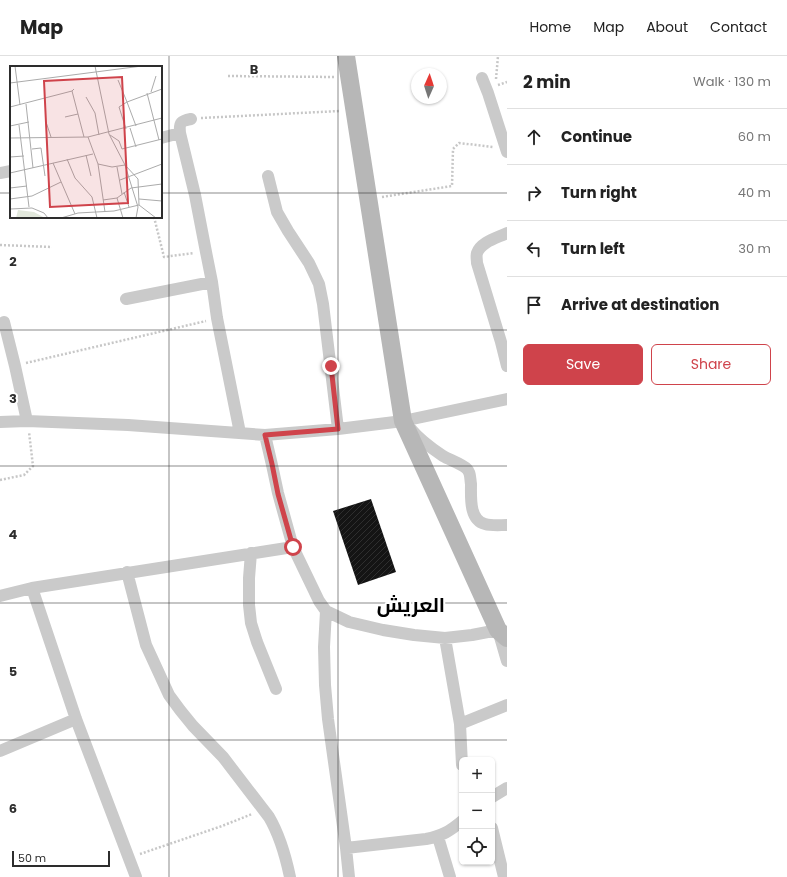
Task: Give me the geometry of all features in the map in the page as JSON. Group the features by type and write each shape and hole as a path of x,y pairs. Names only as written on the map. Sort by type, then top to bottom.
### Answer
{"street":[{"path":"346,56 403,421 502,634 507,661"},
{"path":"482,78 506,150"},
{"path":"191,118 181,122 180,133 195,196 240,433"},
{"path":"162,138 180,133"},
{"path":"0,173 10,170"},
{"path":"268,176 277,212 309,263 319,284 323,304 338,429"},
{"path":"507,233 487,242 480,247 476,254 477,263 507,366"},
{"path":"126,299 212,282"},
{"path":"4,322 27,421"},
{"path":"0,422 27,421 128,425 265,435 338,429 403,421 507,399"},
{"path":"403,421 424,442 442,455 467,469 470,473 472,511 479,522 485,524 507,525"},
{"path":"265,435 278,494 293,547 319,601 326,611 348,622 414,635 445,638 502,634"},
{"path":"0,596 32,588 127,572 293,547"},
{"path":"251,553 249,578 251,623 253,632 276,689"},
{"path":"127,572 146,645 169,695 180,710 223,757 273,823 278,834 290,877"},
{"path":"32,588 76,719 136,877"},
{"path":"326,611 324,646 328,712 349,877"},
{"path":"445,638 460,724 462,757"},
{"path":"460,724 507,705"},
{"path":"0,752 76,719"},
{"path":"495,795 507,788"},
{"path":"346,848 438,837 459,823"},
{"path":"492,829 504,877"},
{"path":"438,837 450,877"}],"path":[{"path":"496,86 498,56"},
{"path":"228,76 349,77"},
{"path":"191,118 354,111"},
{"path":"368,200 452,186 453,149 459,143 506,150"},
{"path":"154,218 164,257 206,252"},
{"path":"0,245 52,247"},
{"path":"15,366 217,318"},
{"path":"0,480 24,475 33,466 27,421"},
{"path":"128,858 222,826 263,810"}],"building":[{"path":"371,499 396,572 358,585 333,511"}],"district":[{"name":"العريش","path":"411,605"}],"route":[{"path":"293,547 278,494 265,435 338,429 331,366"}]}
